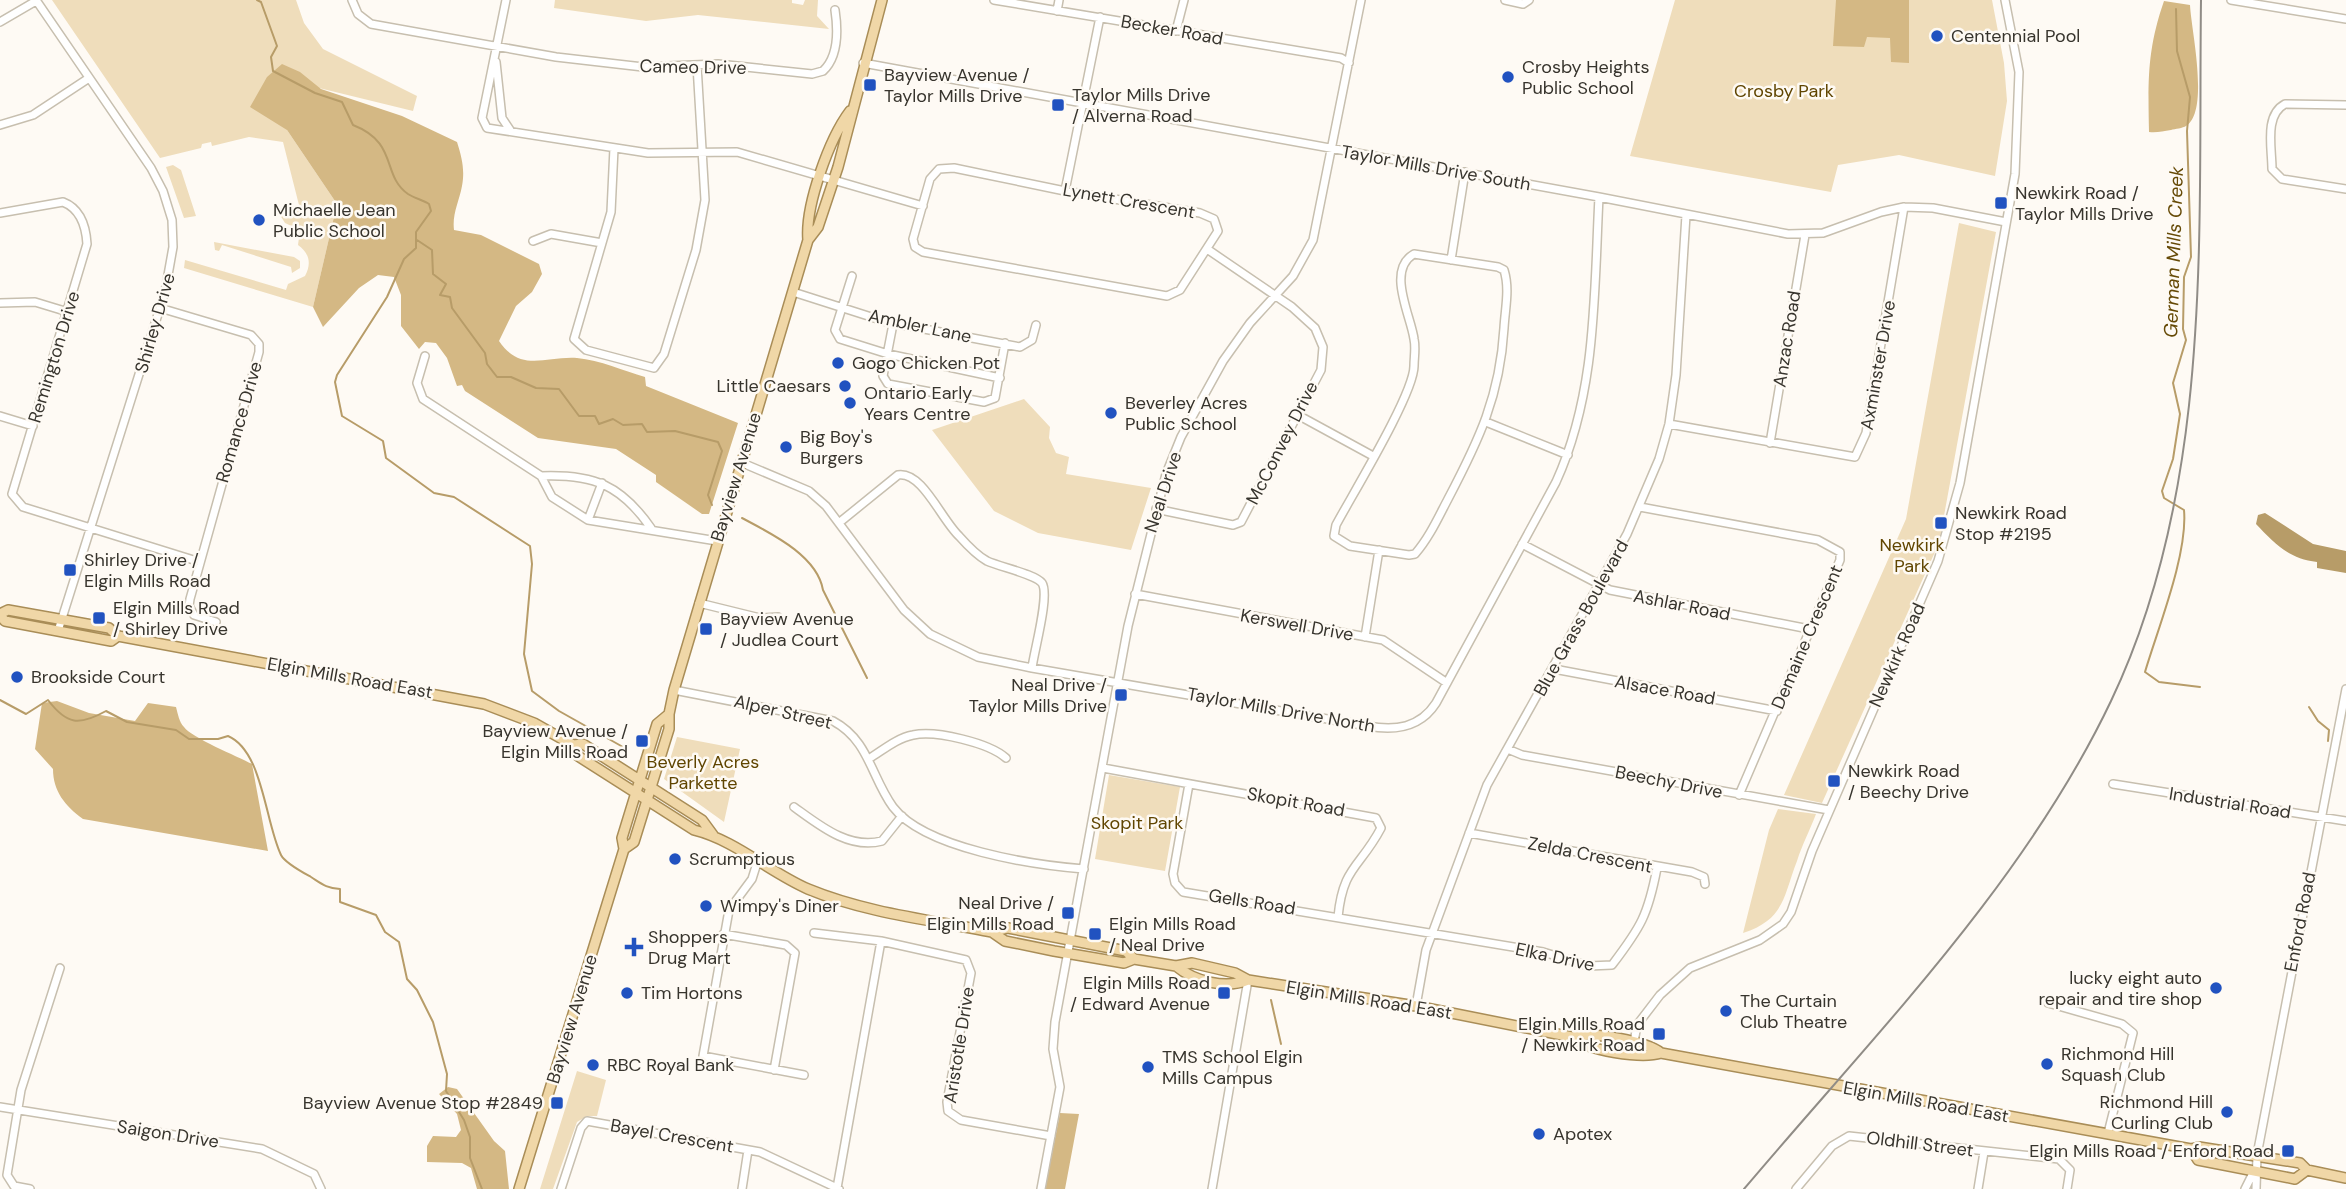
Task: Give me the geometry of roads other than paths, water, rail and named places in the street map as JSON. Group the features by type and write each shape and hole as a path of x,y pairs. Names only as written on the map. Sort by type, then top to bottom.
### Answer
{"main road":[{"name":"Bayview Avenue","path":"624,849 634,842 669,729 674,690 740,462 808,240 817,227 848,134 851,109 882,0"},
{"name":"Bayview Avenue","path":"808,240 806,223 836,130 851,109"},
{"name":"Elgin Mills Road East","path":"118,636 111,641 5,621 0,615 8,610 63,619 109,628 118,636 471,701 511,713 573,745 583,744 702,820 713,835"},
{"name":"Bayview Avenue","path":"519,1189 624,849 622,838 657,724 669,715"},
{"name":"Elgin Mills Road East","path":"573,745 578,756 694,830 713,835 757,863 809,889 846,902 992,932 1005,941 1124,963 1134,959 1177,967 1192,963 1235,973 1248,980 1416,1006 1572,1037 1583,1044 1645,1057 1661,1054 2191,1149 2199,1147 2300,1163 2307,1170 2346,1178"},
{"name":"Elgin Mills Road East","path":"992,932 1008,928 1126,951 1134,959"},
{"name":"Elgin Mills Road East","path":"1572,1037 1583,1034 1636,1043 1650,1046 1661,1054"},
{"name":"Elgin Mills Road East","path":"2191,1149 2198,1160 2296,1179 2307,1170"}],"street":[{"path":"0,22 36,0"},
{"name":"Shirley Drive","path":"36,0 151,168 169,206 172,261 92,529 58,631"},
{"name":"Cameo Drive","path":"352,0 358,14 371,24 497,48 643,67 696,65 818,74 828,66 838,33 835,10"},
{"path":"506,0 482,118 483,124 490,129 648,153 702,150 737,152 923,206"},
{"name":"Becker Road","path":"994,0 1341,58 1349,62"},
{"path":"1057,11 1059,0"},
{"path":"1176,31 1184,0"},
{"name":"Neal Drive","path":"1041,1189 1060,1087 1053,1049 1068,953 1117,682 1156,509 1181,437 1223,361 1250,323 1276,296 1303,261 1313,240 1361,0"},
{"path":"1505,0 1523,4 1529,0"},
{"name":"Newkirk Road","path":"1632,1054 1637,1025 1660,995 1690,968 1760,940 1783,923 1799,893 1829,810 1938,561 1960,483 2017,151 2019,72 2005,0"},
{"path":"2231,0 2346,19"},
{"path":"1065,191 1080,105 1100,17"},
{"path":"495,61 502,118 505,127 514,132"},
{"name":"Taylor Mills Drive South","path":"863,63 1080,105 1599,197 1759,230 1805,235 1823,233 1881,212 1904,207 1933,208 2006,222"},
{"path":"614,148 611,212 574,339 586,349 654,368 664,354 699,241 705,200 696,65"},
{"path":"0,125 33,115 89,78"},
{"path":"2346,105 2285,104 2278,108 2272,118 2272,169 2282,179 2346,189"},
{"path":"490,129 497,128 502,118"},
{"name":"Lynett Crescent","path":"954,168 1065,191 1208,215 1218,226 1218,231 1175,295 1157,296 923,252 915,247 913,239 930,179 939,169 954,168"},
{"path":"1451,260 1465,173"},
{"name":"Taylor Mills Drive North","path":"740,462 809,491 840,522 883,583 919,625 957,649 978,657 1032,668 1368,726 1409,726 1430,712 1568,456 1590,363 1599,197"},
{"name":"Remington Drive","path":"0,213 56,202 70,205 77,212 86,232 86,251 12,494 23,508 92,529"},
{"name":"Axminster Drive","path":"1669,424 1847,458 1855,457 1866,433 1904,207"},
{"name":"Blue Grass Boulevard","path":"1416,1006 1432,934 1487,785 1510,750 1640,508 1669,424 1678,351 1686,215"},
{"path":"533,241 551,234 602,243"},
{"name":"Anzac Road","path":"1770,443 1805,235"},
{"name":"McConvey Drive","path":"1156,509 1233,525 1241,522 1321,370 1323,348 1315,328 1276,296 1207,249"},
{"path":"1414,254 1451,260 1498,267 1504,270 1507,280 1499,377 1486,422 1418,551 1409,555 1349,546 1334,536 1336,525 1404,398 1414,371 1415,343 1401,282 1405,261 1414,254"},
{"path":"852,276 835,330 838,338 888,354 1000,378"},
{"name":"Ambler Lane","path":"793,292 893,324 1005,344 1026,346 1032,341 1036,325"},
{"path":"0,303 35,302 68,312"},
{"name":"Romance Drive","path":"160,308 251,335 258,344 259,352 200,562"},
{"path":"893,324 883,376 888,384 984,401 995,398 1005,344"},
{"path":"425,356 417,383 422,399 541,476 552,497 588,520 632,529 651,528 717,541"},
{"path":"1296,414 1373,456"},
{"path":"0,416 33,426"},
{"path":"1486,422 1568,456"},
{"path":"840,522 898,475 907,474 917,480 936,509 984,559 1014,572 1034,576 1041,582 1045,596 1032,668"},
{"path":"541,476 581,477 602,483 627,497 651,528"},
{"path":"588,520 602,483"},
{"name":"Demaine Crescent","path":"1640,508 1818,540 1840,552 1840,560 1739,795"},
{"path":"92,529 200,562 189,606 198,617 216,622"},
{"name":"Ashlar Road","path":"1522,544 1598,585 1641,598 1809,629"},
{"path":"1365,637 1379,550"},
{"name":"Kerswell Drive","path":"1135,594 1383,640 1447,683"},
{"path":"699,603 760,618 778,617"},
{"name":"Alsace Road","path":"1554,668 1777,710"},
{"name":"Enford Road","path":"2255,1171 2346,689"},
{"name":"Alper Street","path":"674,690 824,717 853,734 870,758 892,806 902,816 952,844 979,852 1084,869"},
{"path":"870,758 901,739 917,734 981,744 995,749 1006,758"},
{"name":"Beechy Drive","path":"1510,750 1522,755 1829,810"},
{"name":"Skopit Road","path":"1103,768 1376,818 1381,828 1341,887 1338,917"},
{"name":"Gells Road","path":"1189,784 1173,874 1180,890 1432,934"},
{"name":"Industrial Road","path":"2113,784 2346,821"},
{"path":"794,807 833,834 866,842 882,841 902,816"},
{"name":"Zelda Crescent","path":"1469,833 1692,872 1704,877 1705,884"},
{"path":"757,863 752,879 729,909 703,1056 804,1075"},
{"name":"Elka Drive","path":"1432,934 1557,955 1589,966 1606,967 1612,965 1631,942 1646,917 1657,868"},
{"path":"748,1150 771,1156 838,1189 881,941 814,933"},
{"path":"723,934 786,945 795,953 774,1070"},
{"name":"Aristotle Drive","path":"881,941 962,957 969,964 971,973 947,1102 948,1111 961,1120 1051,1136"},
{"path":"30,1189 14,1186 8,1175 20,1090 61,968"},
{"path":"1212,1189 1248,980"},
{"path":"2048,1003 2122,1024 2133,1033 2108,1133"},
{"name":"Saigon Drive","path":"0,1107 262,1149 314,1174 321,1189"},
{"name":"Bayel Crescent","path":"561,1189 581,1128 587,1121 748,1150 742,1189"},
{"name":"Oldhill Street","path":"1796,1189 1832,1146 1849,1136 2059,1159 2066,1163 2070,1170 2067,1189"},
{"path":"1978,1189 1984,1152"},
{"path":"2245,1189 2246,1181 2255,1171"},
{"path":"2255,1171 2256,1189"}],"waterway":[{"path":"257,0 261,2 277,46 271,57 273,71 315,93 342,102 353,125 377,141 400,186 408,194 429,204 431,211 416,232 416,248 404,259 387,297 337,375 335,382 342,416 383,441 386,458 434,493 454,497 530,546 532,564 524,654 532,691 559,711 623,747"},
{"name":"German Mills Creek","path":"2176,9 2177,51 2190,97 2187,131 2191,257 2184,277 2183,329 2186,340 2173,383 2180,414 2173,459 2162,491 2164,498 2184,510 2184,528 2177,569 2145,672 2159,682 2200,687"},
{"path":"417,240 432,250 433,274 446,284 440,295 450,297 452,308 485,353 487,364 497,377 511,377 536,388 559,389 579,416 595,416 599,424 613,419 623,425 642,424 647,432 675,431 718,442 722,451 708,495 712,505"},
{"path":"742,518 791,547 812,566 867,678"},
{"path":"0,700 26,714 48,700 61,714 74,720 81,721 106,711 127,722 176,730 189,739 218,739 228,736 240,744 256,772 283,858 321,884 340,889 340,902 376,915 385,932 399,942 407,979 417,990 433,1022 447,1074 446,1091 464,1120 470,1137 470,1158 482,1189"},
{"name":"German Mills Creek","path":"2309,707 2318,721 2329,730 2328,741"},
{"path":"1271,1000 1281,1044"}],"railway":[{"path":"1744,1189 1894,1016 1991,895 2035,833 2076,768 2111,701 2144,618 2168,533 2184,446 2194,357 2200,177 2201,0"}],"place":[{"name":"Centennial Pool","path":"1937,36"},
{"name":"Crosby Heights Public School","path":"1508,77"},
{"name":"Bayview Avenue / Taylor Mills Drive","path":"870,85"},
{"name":"Taylor Mills Drive / Alverna Road","path":"1058,105"},
{"name":"Newkirk Road / Taylor Mills Drive","path":"2001,203"},
{"name":"Michaelle Jean Public School","path":"259,220"},
{"name":"Gogo Chicken Pot","path":"838,363"},
{"name":"Little Caesars","path":"845,386"},
{"name":"Ontario Early Years Centre","path":"850,403"},
{"name":"Beverley Acres Public School","path":"1111,413"},
{"name":"Big Boy's Burgers","path":"786,447"},
{"name":"Newkirk Road Stop #2195","path":"1941,523"},
{"name":"Shirley Drive / Elgin Mills Road","path":"70,570"},
{"name":"Elgin Mills Road / Shirley Drive","path":"99,618"},
{"name":"Bayview Avenue / Judlea Court","path":"706,629"},
{"name":"Brookside Court","path":"17,677"},
{"name":"Neal Drive / Taylor Mills Drive","path":"1121,695"},
{"name":"Bayview Avenue / Elgin Mills Road","path":"642,741"},
{"name":"Newkirk Road / Beechy Drive","path":"1834,781"},
{"name":"Scrumptious","path":"675,859"},
{"name":"Wimpy's Diner","path":"706,906"},
{"name":"Neal Drive / Elgin Mills Road","path":"1068,913"},
{"name":"Elgin Mills Road / Neal Drive","path":"1095,934"},
{"name":"Shoppers Drug Mart","path":"634,947"},
{"name":"lucky eight auto repair and tire shop","path":"2216,988"},
{"name":"Tim Hortons","path":"627,993"},
{"name":"Elgin Mills Road / Edward Avenue","path":"1224,993"},
{"name":"The Curtain Club Theatre","path":"1726,1011"},
{"name":"Elgin Mills Road / Newkirk Road","path":"1659,1034"},
{"name":"Richmond Hill Squash Club","path":"2047,1064"},
{"name":"RBC Royal Bank","path":"593,1065"},
{"name":"TMS School Elgin Mills Campus","path":"1148,1067"},
{"name":"Bayview Avenue Stop #2849","path":"557,1103"},
{"name":"Richmond Hill Curling Club","path":"2227,1112"},
{"name":"Apotex","path":"1539,1134"},
{"name":"Elgin Mills Road / Enford Road","path":"2288,1151"}],"park label":[{"name":"Crosby Park","path":"1784,91"},
{"name":"Newkirk Park","path":"1912,555"},
{"name":"Beverly Acres Parkette","path":"703,772"},
{"name":"Skopit Park","path":"1137,823"}]}
